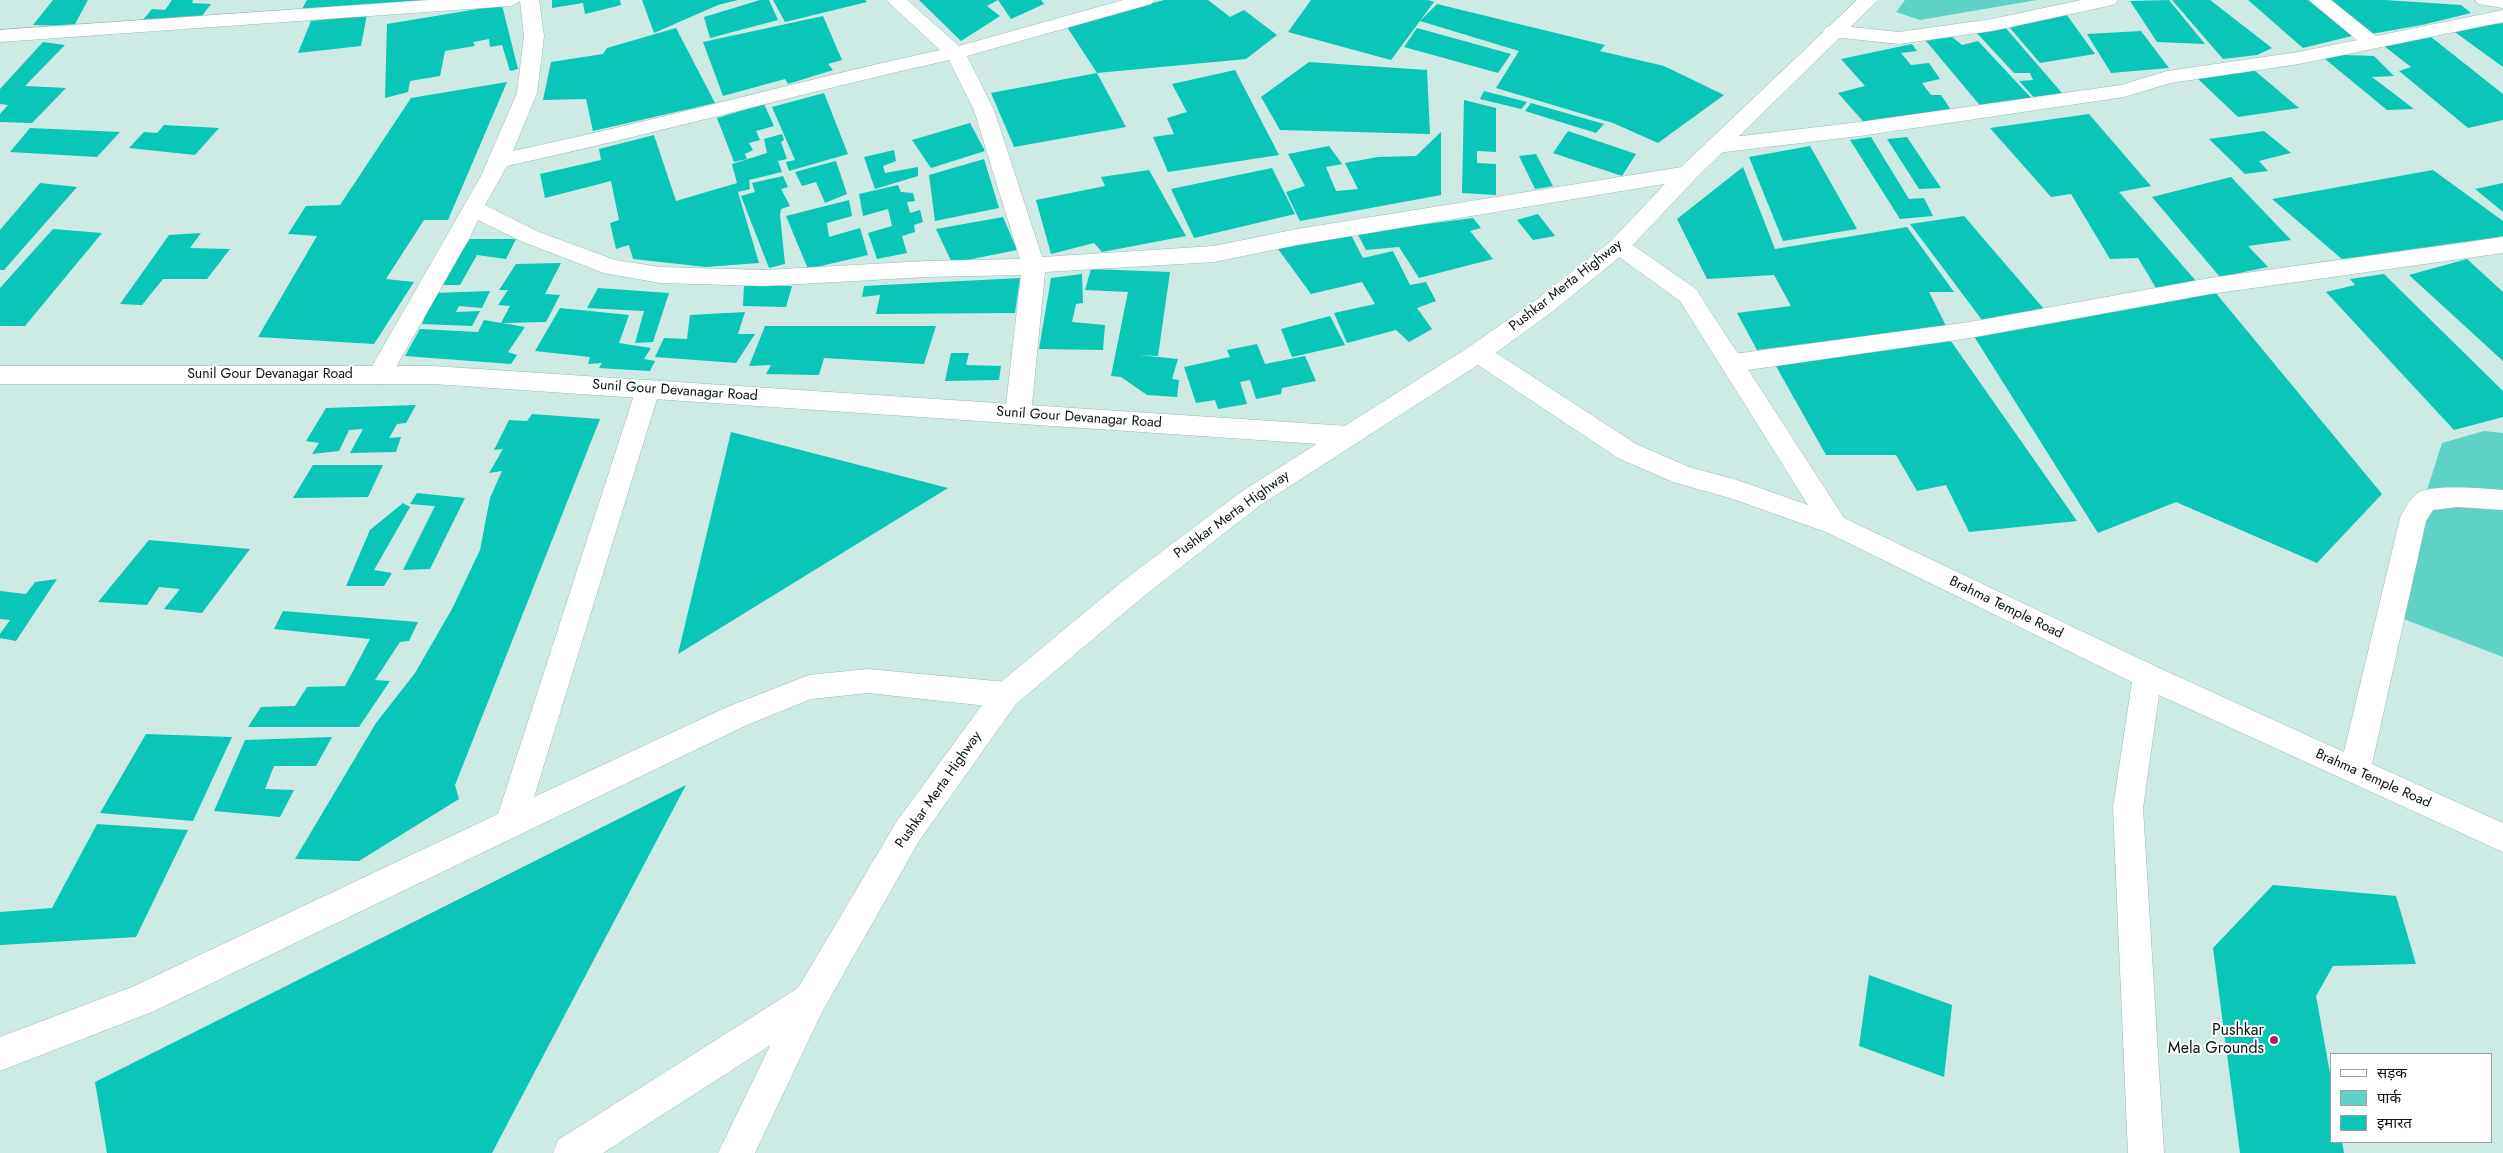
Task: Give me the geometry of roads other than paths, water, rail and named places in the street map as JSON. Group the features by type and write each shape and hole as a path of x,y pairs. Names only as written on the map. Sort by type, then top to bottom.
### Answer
{"main road":[{"path":"0,36 511,0"},
{"path":"379,375 460,237 472,208 499,161 527,93 534,36 529,0"},
{"path":"896,0 956,52 984,110 1034,266 1018,414"},
{"path":"499,161 616,136 832,80 956,52 1144,0"},
{"name":"Pushkar Merta Highway","path":"736,1153 810,1000 908,832 1006,695 1134,588 1250,499 1478,353 1544,306 1619,246 1688,173 1833,31 1868,0"},
{"path":"1833,31 1864,36 1899,38 1992,25 2108,0"},
{"path":"2319,0 2371,42"},
{"path":"2485,0 2503,2"},
{"path":"1716,146 1860,129 2124,92 2167,77 2300,58 2503,16"},
{"path":"472,208 531,237 612,267 660,275 764,278 926,269 1011,268 1214,254 1297,237 1688,173"},
{"path":"1734,363 1970,330 2210,286 2503,245"},
{"path":"1619,246 1688,296 1734,363 1835,525"},
{"name":"Brahma Temple Road","path":"1478,353 1627,451 1682,475 1737,490 1835,525 2147,676 2503,838"},
{"name":"Sunil Gour Devanagar Road","path":"0,375 433,375 1348,436"},
{"path":"511,823 648,389"},
{"path":"2354,771 2413,518 2425,502 2458,497 2503,500"},
{"path":"2146,1153 2128,808 2147,676"},
{"path":"0,1054 140,1000 738,716 809,687 868,681 1006,695"},
{"path":"571,1153 810,1000"}],"place":[{"name":"Pushkar Mela Grounds","path":"2274,1040"}]}
